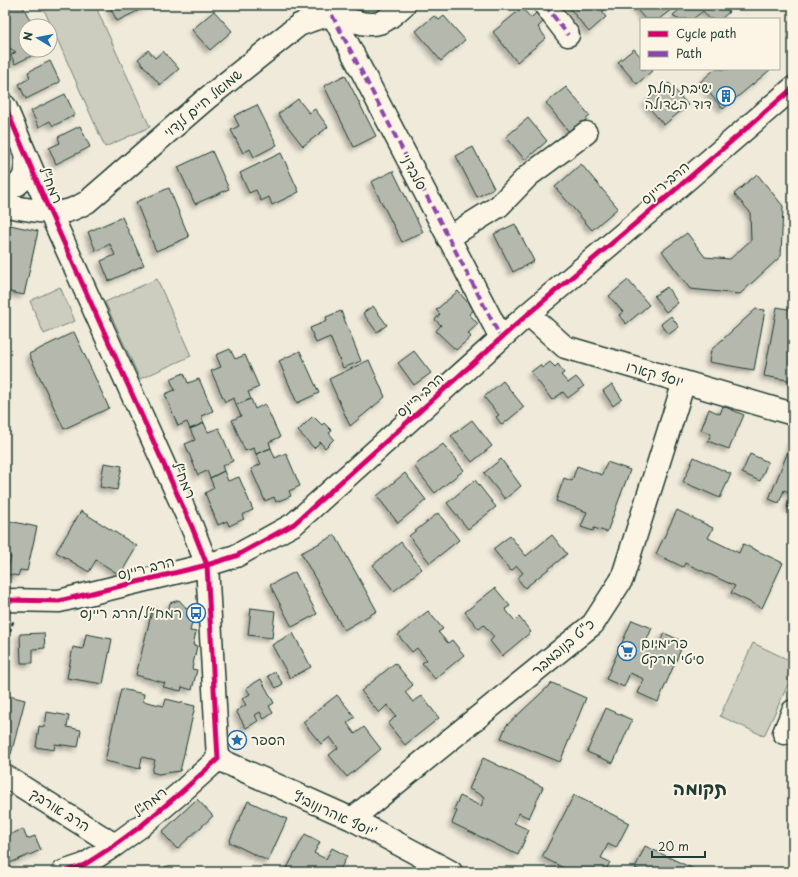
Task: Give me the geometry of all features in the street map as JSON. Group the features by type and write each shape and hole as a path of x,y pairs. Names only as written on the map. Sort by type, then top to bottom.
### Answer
{"street":[{"name":"שמואל חיים לנדוי","path":"5,206 50,212 65,212 76,208 87,202 206,99 299,25 330,10 361,23 376,24 388,19 404,5"},
{"path":"544,5 568,34"},
{"name":"סלבדני","path":"330,10 501,338"},
{"name":"הרב ריינס","path":"13,600 59,601 207,565 236,556 294,524 528,314 680,186 793,88"},
{"name":"רמח\"ל","path":"5,106 50,212 192,527 207,565 218,759 168,803 115,844 84,865 63,872"},
{"path":"448,238 499,206 528,176 586,133"},
{"path":"5,190 11,189 19,184 25,174 25,154"},
{"name":"יוסף קארו","path":"528,314 565,347 793,414"},
{"name":"כ\"ט בנובמבר","path":"352,820 593,624 622,579 684,382"},
{"path":"784,733 793,711"},
{"name":"יוסף אהרונוביץ'","path":"218,759 352,820 452,872"},
{"name":"הרב אורבך","path":"5,776 115,844"}],"path":[{"path":"5,645 13,600"}],"shaded area":[{"path":"42,5 95,5 150,127 105,147 58,41 58,18 48,18"},
{"path":"157,279 191,356 140,379 105,302"},
{"path":"60,287 75,321 44,334 30,301"},
{"path":"753,643 793,662 793,674 764,736 720,716"}],"building":[{"path":"5,5 22,5 29,18 18,18 18,58 27,58 15,64 11,55 16,52 6,46 8,38 5,37"},
{"path":"109,5 150,5 117,21"},
{"path":"567,5 609,6 602,12 606,17 589,32"},
{"path":"633,5 677,5 660,18 644,18"},
{"path":"685,5 723,5 729,12 722,18 709,18 703,11 694,18 676,18 673,15"},
{"path":"522,8 531,18 538,11 545,20 538,27 546,38 517,62 493,32"},
{"path":"214,11 232,31 210,50 192,30"},
{"path":"434,16 439,20 444,16 465,40 441,61 416,31"},
{"path":"634,49 640,56 640,70 653,70 637,84 618,62"},
{"path":"148,50 155,58 163,51 179,69 160,85 138,59"},
{"path":"50,61 60,82 26,99 19,84 30,78 28,72"},
{"name":"ישיבת נחלת דוד הגדולה","path":"714,70 770,70 723,109 700,82"},
{"path":"345,75 376,136 354,147 324,86"},
{"path":"669,83 688,105 664,125 645,103"},
{"path":"566,87 590,116 570,133 546,103"},
{"path":"65,94 75,115 53,126 50,121 39,127 31,111"},
{"path":"298,99 309,113 315,109 328,127 303,146 278,114"},
{"path":"257,105 277,145 254,157 250,149 243,153 231,130 239,126 234,116"},
{"path":"528,118 547,141 525,160 506,137"},
{"path":"80,126 90,147 56,164 49,148 60,143 58,137"},
{"path":"473,147 494,188 477,197 456,156"},
{"path":"212,151 229,189 195,204 178,167"},
{"path":"281,153 299,192 272,205 269,197 261,201 256,190 249,193 240,173"},
{"path":"581,164 618,208 592,230 555,187"},
{"path":"393,171 423,232 402,242 371,182"},
{"path":"757,174 783,206 781,256 740,294 690,289 662,251 687,233 705,257 730,259 751,240 750,212 734,194"},
{"path":"169,188 189,237 156,251 136,202"},
{"path":"122,217 144,265 109,281 101,261 115,255 110,244 96,251 88,232"},
{"path":"5,224 38,231 24,295 5,291"},
{"path":"515,224 534,261 513,272 494,234"},
{"path":"628,280 649,305 626,324 619,315 623,312 609,296"},
{"path":"667,287 678,303 666,312 654,296"},
{"path":"458,291 474,310 469,314 478,324 468,333 471,337 456,350 436,331 441,325 435,320 440,314 436,310"},
{"path":"373,306 387,325 377,332 363,313"},
{"path":"777,307 793,310 793,381 764,376"},
{"path":"756,309 765,310 754,370 709,362 711,350"},
{"path":"341,311 361,361 343,368 330,337 316,343 310,328 327,321 326,317"},
{"path":"671,316 679,327 669,334 661,324"},
{"path":"74,332 109,408 64,429 29,354"},
{"path":"230,349 235,359 245,355 259,387 248,392 251,399 236,405 234,398 225,402 211,371 221,367 216,355"},
{"path":"300,351 319,393 297,403 279,361"},
{"path":"414,351 431,373 414,385 398,363"},
{"path":"369,360 385,397 350,426 329,379"},
{"path":"550,362 555,367 558,364 564,373 561,375 568,383 576,377 584,386 568,398 563,392 552,400 531,372 540,365 542,368"},
{"path":"184,373 188,383 199,379 213,411 201,416 204,423 190,429 187,422 178,426 165,394 175,390 170,379"},
{"path":"503,381 524,407 502,425 496,417 499,415 484,397"},
{"path":"612,384 622,399 613,406 603,391"},
{"path":"251,399 255,409 265,404 280,437 269,442 271,448 256,454 254,448 245,451 232,420 241,416 236,405"},
{"path":"723,406 744,415 729,449 708,441 711,434 701,430 709,409 720,414"},
{"path":"313,416 322,425 324,423 332,431 329,433 334,439 325,448 320,442 314,448 298,431"},
{"path":"472,420 492,446 472,462 451,436"},
{"path":"204,423 208,432 219,428 233,461 222,466 224,471 210,478 207,471 198,475 185,444 195,440 190,429"},
{"path":"793,439 793,509 787,507 792,494 784,490 779,503 769,499"},
{"path":"443,444 464,470 435,493 414,466"},
{"path":"271,448 275,458 286,453 300,486 289,491 291,496 276,502 274,497 265,501 251,469 261,464 256,454"},
{"path":"750,454 768,462 760,481 742,473"},
{"path":"694,457 731,474 720,498 683,482"},
{"path":"501,459 521,486 505,499 484,473"},
{"path":"607,462 630,470 607,532 594,528 593,531 581,527 587,512 556,501 564,478 572,481 577,466 602,475"},
{"path":"104,463 122,466 117,490 100,487"},
{"path":"224,471 228,481 239,477 253,510 242,515 244,519 229,526 227,521 218,525 205,493 214,488 210,478"},
{"path":"405,473 426,500 398,523 377,496"},
{"path":"475,480 496,507 468,529 447,503"},
{"path":"677,510 713,528 708,538 739,553 743,544 783,563 762,608 731,593 735,586 685,563 683,567 656,554"},
{"path":"81,511 137,546 120,575 96,560 89,572 56,552"},
{"path":"438,513 459,540 430,563 409,536"},
{"path":"5,520 37,527 27,571 20,570 18,576 7,574 11,557 5,555"},
{"path":"335,535 377,611 344,630 301,553"},
{"path":"552,535 567,554 525,588 517,578 523,573 517,566 511,571 493,549 510,536 526,556"},
{"path":"401,542 422,569 394,591 373,565"},
{"path":"295,572 317,614 292,627 270,585"},
{"path":"495,588 510,606 505,609 515,621 519,617 531,632 502,656 490,641 494,637 484,625 479,629 465,612"},
{"path":"179,600 188,610 187,616 193,618 190,631 196,632 193,645 197,646 192,669 197,670 192,690 182,687 181,691 163,687 165,683 136,675 153,607 168,611 170,603"},
{"path":"251,608 275,611 272,638 248,635"},
{"path":"428,611 443,629 438,632 448,643 452,640 464,655 435,679 422,663 427,660 417,648 412,652 398,635"},
{"path":"632,620 652,628 645,644 657,649 664,633 684,642 658,702 638,693 644,679 630,673 624,687 606,679"},
{"path":"44,633 45,648 33,649 33,663 21,663 20,634"},
{"path":"293,633 311,667 290,678 272,645"},
{"path":"86,634 112,639 103,684 67,678 73,647 83,649"},
{"path":"395,663 413,685 405,692 413,702 422,696 439,718 405,745 388,724 396,716 387,705 379,713 361,691"},
{"path":"275,672 283,684 276,688 268,676"},
{"path":"261,679 274,703 269,706 273,713 264,719 260,712 255,715 258,721 246,728 236,711 246,705 242,699 250,694 246,688"},
{"path":"552,683 586,698 560,762 501,738 506,726"},
{"path":"121,689 144,694 143,701 164,706 166,699 195,706 180,771 158,774 152,772 155,760 142,757 140,769 105,761"},
{"path":"5,695 25,700 11,754 5,753"},
{"path":"337,695 355,717 347,723 355,734 364,727 381,749 347,777 329,755 338,748 330,737 321,744 303,722"},
{"path":"606,708 632,720 613,763 587,752"},
{"path":"47,712 69,716 67,727 81,730 78,747 55,744 54,750 36,747 39,726 45,727"},
{"path":"483,758 543,787 529,818 519,813 514,823 529,830 518,855 452,823 457,811 454,809 460,796 481,806 485,797 469,789"},
{"path":"574,795 629,823 616,848 608,844 601,858 610,862 605,872 572,872 542,857"},
{"path":"197,799 213,816 177,849 162,832"},
{"path":"248,801 287,819 268,861 229,842"},
{"path":"5,826 9,835 23,829 27,839 35,836 41,850 5,865"},
{"path":"305,834 320,842 314,853 326,859 332,848 347,856 339,872 285,872"},
{"path":"645,846 698,872 643,872 635,868"},
{"path":"166,866 177,872 162,872"}],"marked path":[{"path":"545,5 568,35"},
{"path":"332,15 501,338"}],"cycle path":[{"path":"5,600 59,601 207,565 236,556 294,524 528,314 793,88"},
{"path":"5,106 50,212 192,527 207,565 218,759 141,826 115,845 84,865 63,872"}],"place":[{"name":"ישיבת נחלת דוד הגדולה","path":"726,96"},
{"name":"רמח״ל/הרב ריינס","path":"196,613"},
{"name":"פרימיום סיטי מרקט","path":"627,651"},
{"name":"הספר","path":"237,740"}],"district":[{"name":"תקומה","path":"700,789"}]}
